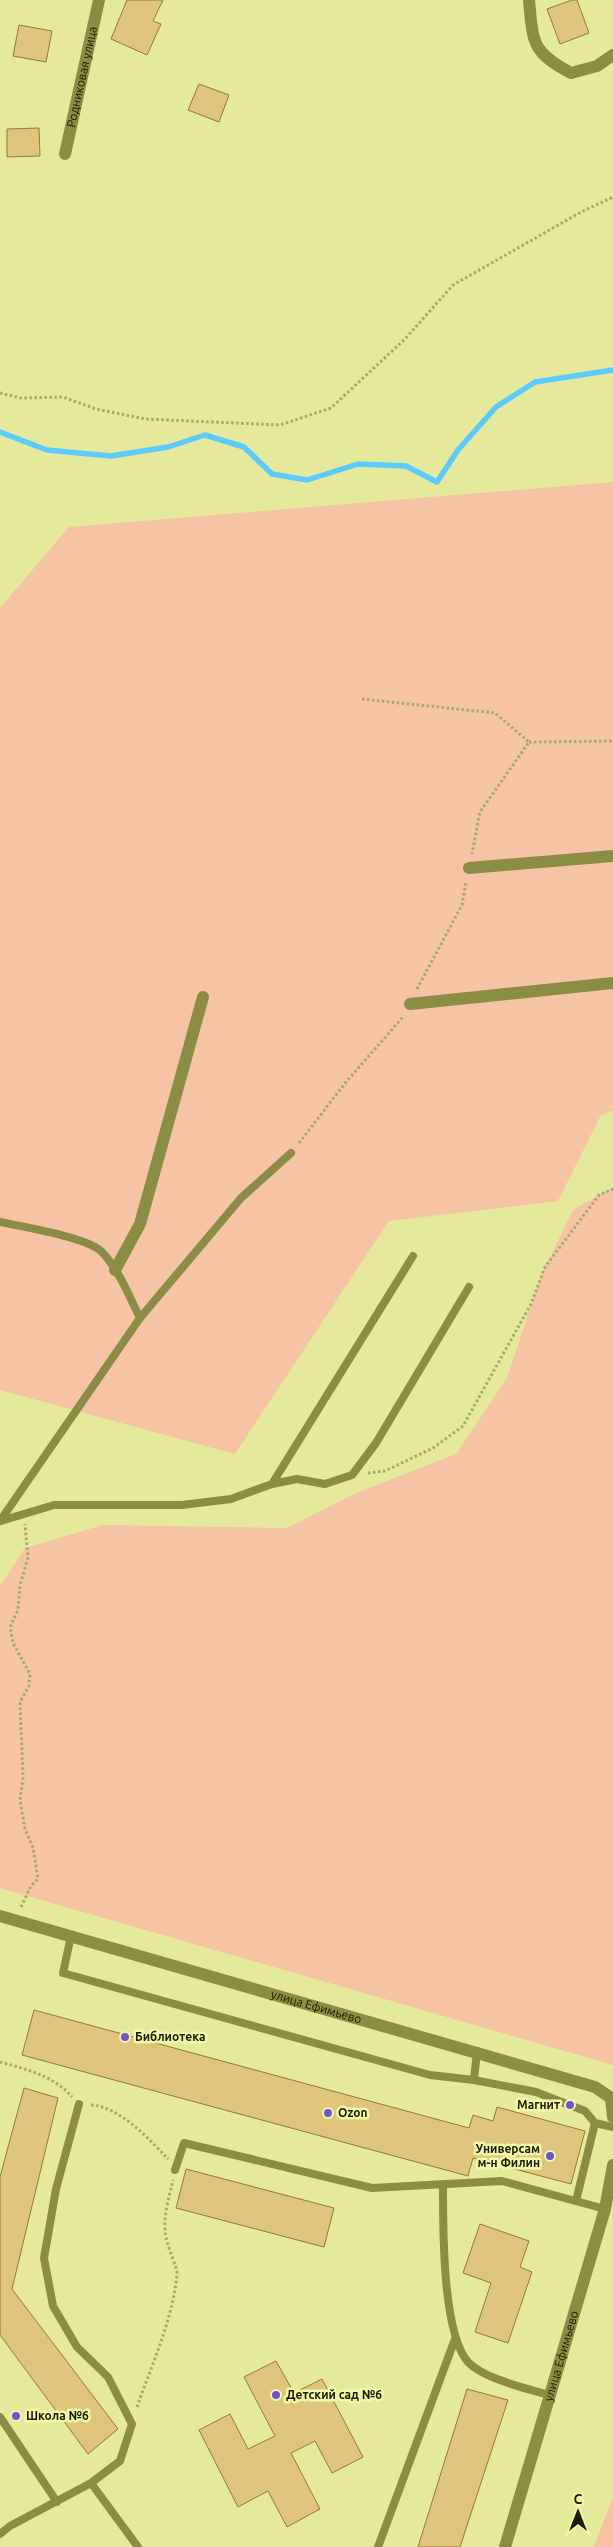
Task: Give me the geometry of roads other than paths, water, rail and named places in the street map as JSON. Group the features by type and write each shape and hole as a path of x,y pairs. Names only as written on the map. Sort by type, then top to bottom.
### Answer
{"street":[{"name":"Родниковая улица","path":"65,154 99,0"},
{"path":"529,0 534,42 547,61 571,73 597,66 613,55"},
{"path":"469,868 613,856"},
{"path":"410,1004 613,983"},
{"path":"115,1270 140,1224 203,997"},
{"name":"улица Ефимьево","path":"0,1916 477,2051 596,2087 611,2098 613,2117"},
{"name":"улица Ефимьево","path":"505,2547 605,2209 613,2165"}],"lane":[{"path":"0,1521 140,1318 241,1198 290,1153"},
{"path":"0,1222 82,1241 101,1251 115,1270 140,1318"},
{"path":"272,1484 413,1256"},
{"path":"0,1521 54,1505 182,1505 231,1498 272,1484 297,1479 325,1484 352,1475 376,1444 470,1287"},
{"path":"70,1936 63,1973 430,2075 474,2080 536,2092 585,2111 595,2123 613,2127"},
{"path":"474,2080 477,2051"},
{"path":"0,2534 10,2526 91,2482 120,2460 132,2424 108,2377 78,2347 53,2306 44,2258 56,2189 79,2104"},
{"path":"576,2201 595,2123"},
{"path":"175,2170 184,2143 372,2188 502,2181 605,2209"},
{"path":"443,2185 443,2255 455,2339 468,2362 492,2377 549,2395"},
{"path":"378,2547 455,2339"},
{"path":"0,2417 57,2502"},
{"path":"91,2482 138,2547"}],"waterway":[{"path":"0,432 47,450 111,456 168,447 205,435 244,447 272,474 307,480 358,464 406,466 437,482 458,450 496,407 535,382 613,370"}],"place":[{"name":"Библиотека","path":"125,2037"},
{"name":"Магнит","path":"570,2105"},
{"name":"Ozon","path":"328,2113"},
{"name":"Универсам м-н Филин","path":"550,2156"},
{"name":"Детский сад №6","path":"276,2395"},
{"name":"Школа №6","path":"16,2416"}]}
